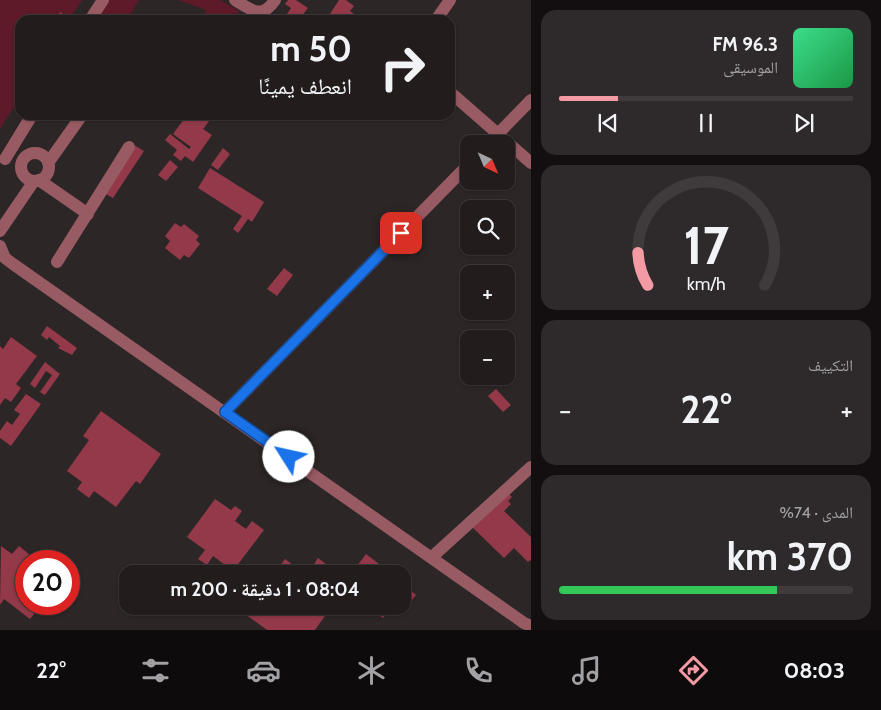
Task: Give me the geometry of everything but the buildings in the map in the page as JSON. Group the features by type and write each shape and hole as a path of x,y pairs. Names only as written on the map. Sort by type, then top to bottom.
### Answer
{"lane":[{"path":"93,15 102,0"},
{"path":"236,0 253,11 258,12 268,9 275,0"},
{"path":"440,15 450,0"},
{"path":"455,96 531,163"},
{"path":"498,134 531,100"},
{"path":"29,120 3,157 22,169 26,177 37,180 88,214"},
{"path":"0,231 37,180 46,176 48,163 78,120"},
{"path":"57,262 129,147"},
{"path":"22,169 24,161 30,154 39,154 48,163"},
{"path":"225,412 460,173"},
{"path":"0,246 6,258 13,264 524,623 531,626"},
{"path":"432,557 531,467"}],"shaded area":[{"path":"0,0 82,0 72,15 15,15 15,105 0,129"},
{"path":"106,0 139,0 130,15 97,15"},
{"path":"179,0 220,0 239,11 236,15 204,15 206,10"}],"route":[{"path":"289,457 225,412 401,233"}]}
